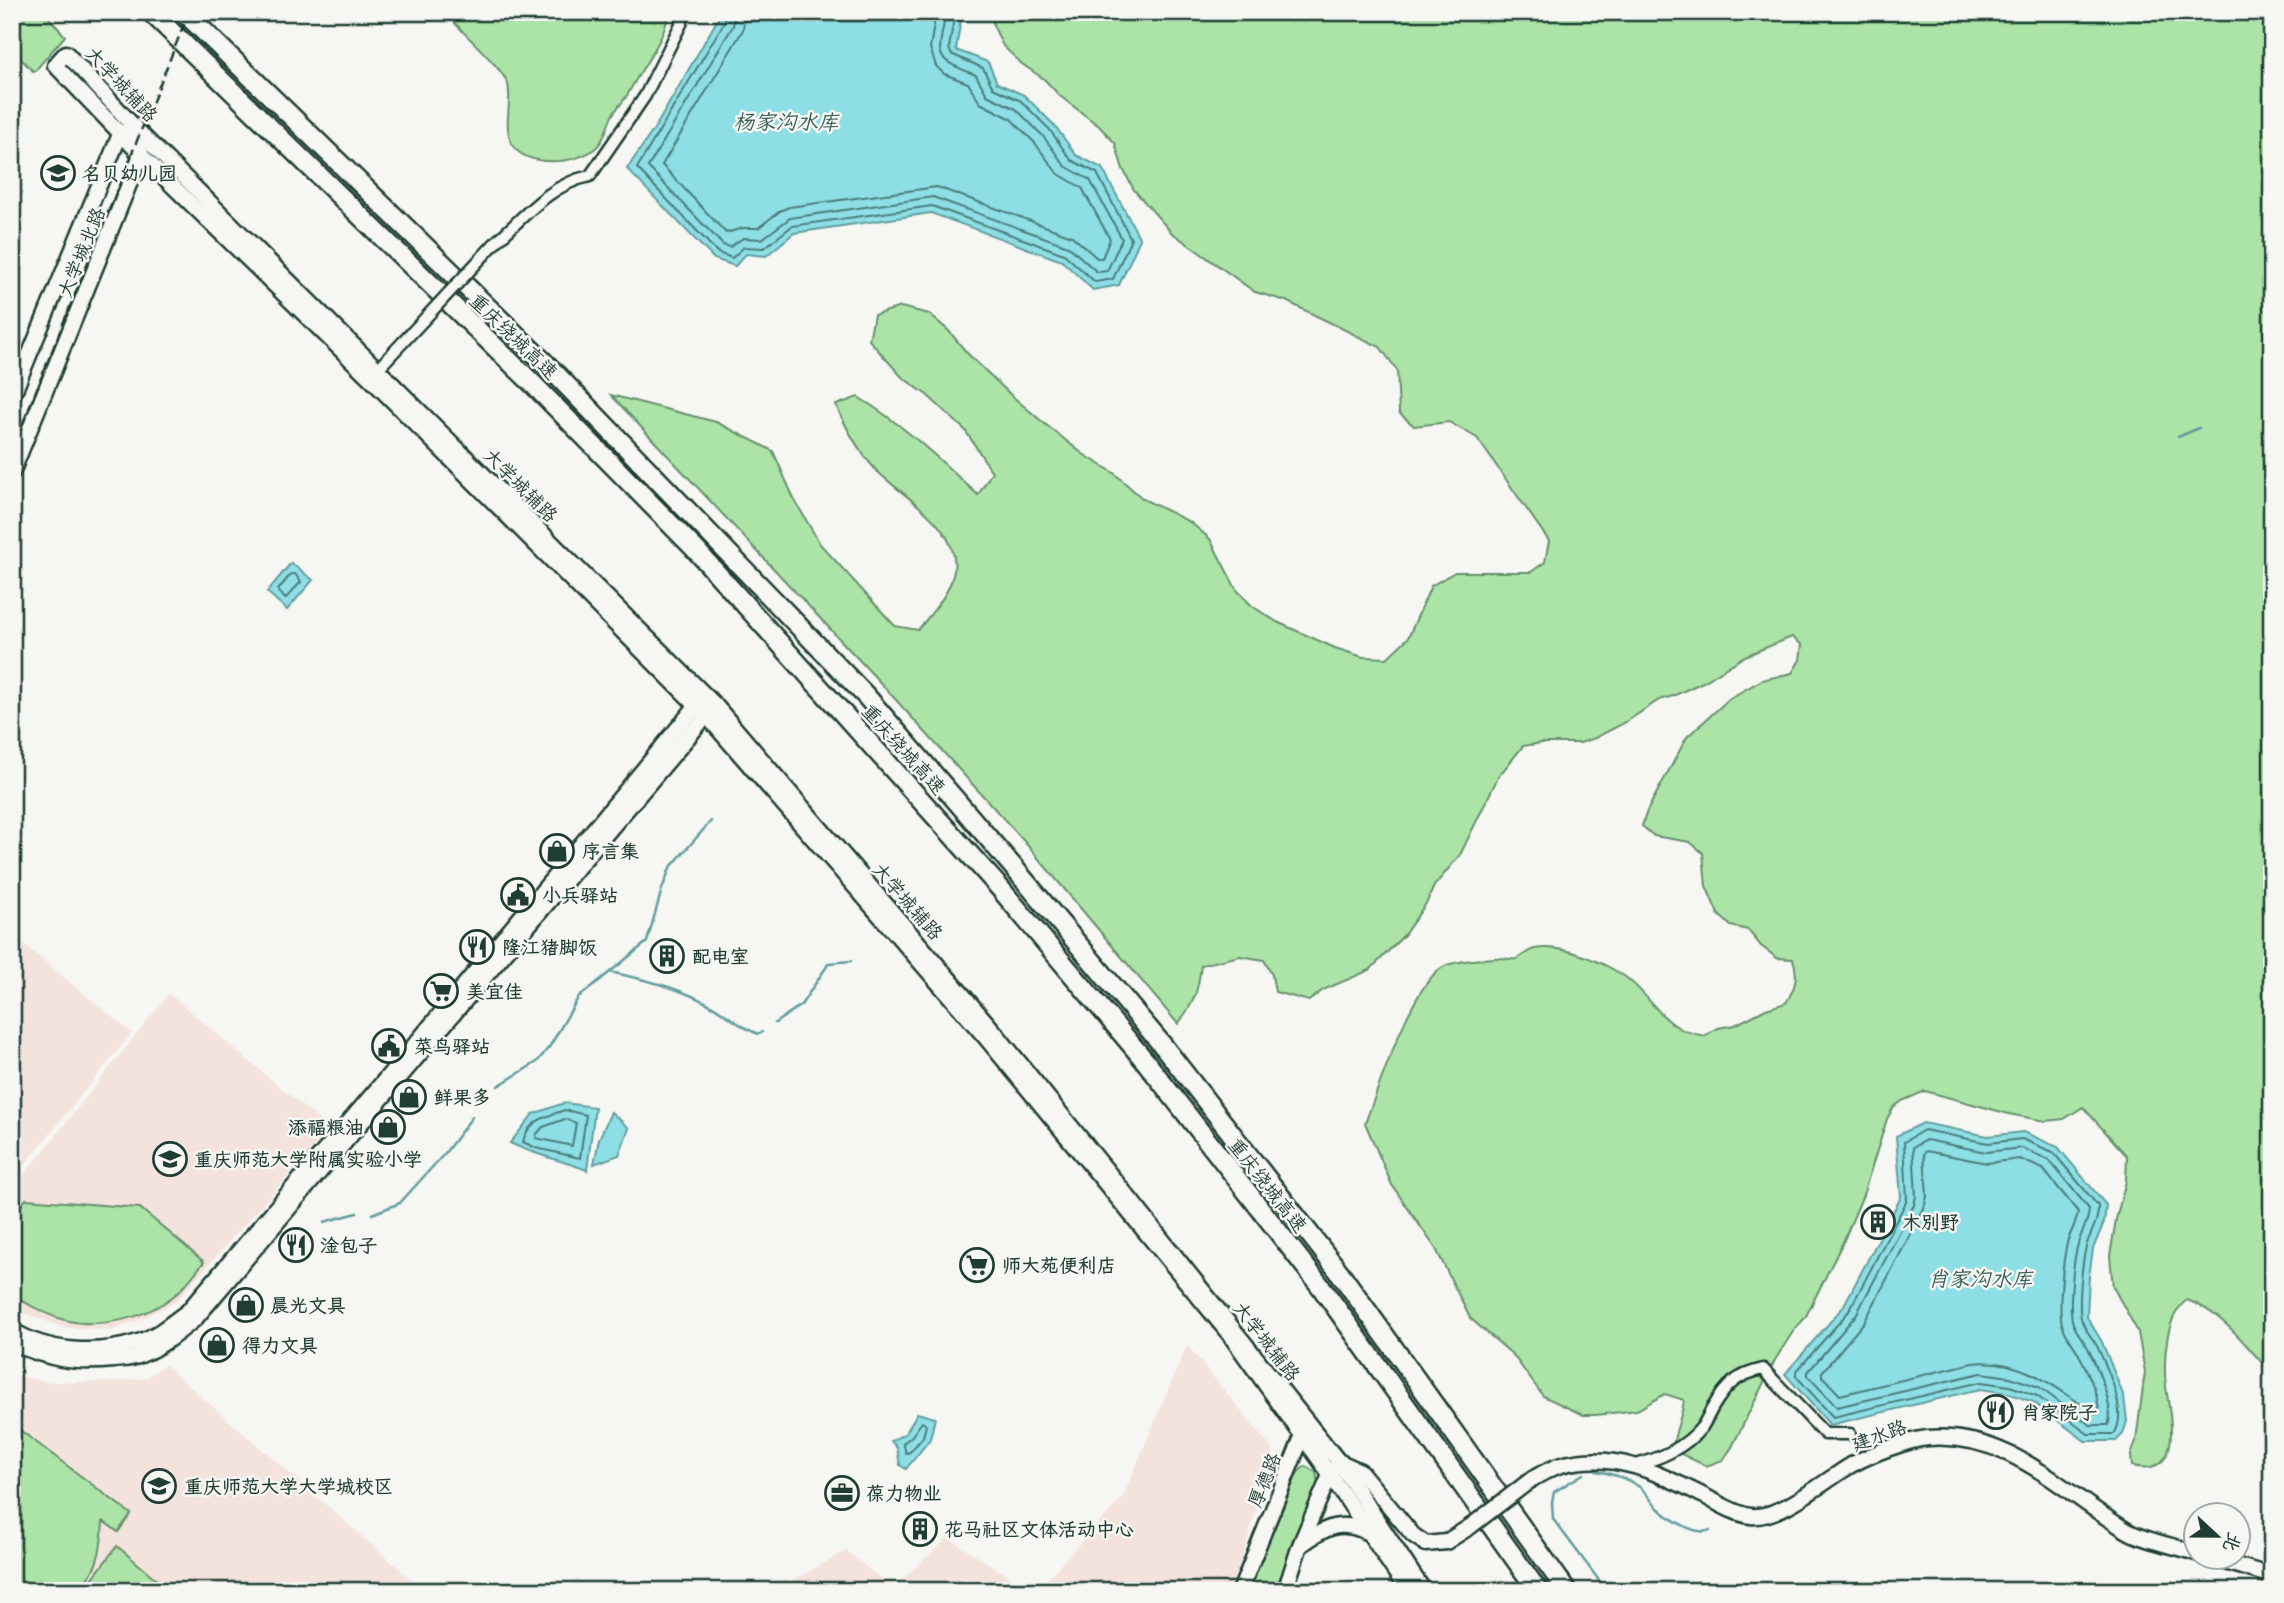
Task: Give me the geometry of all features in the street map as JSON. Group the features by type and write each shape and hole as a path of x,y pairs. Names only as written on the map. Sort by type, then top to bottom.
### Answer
{"highway":[{"name":"重庆绕城高速","path":"151,12 531,382 695,549 999,887 1146,1062 1322,1288 1538,1591"},
{"name":"重庆绕城高速","path":"184,12 548,366 866,696 1016,869 1181,1069 1340,1273 1567,1591"}],"street":[{"path":"373,374 498,240 550,192 574,180 590,176 645,96 682,22 682,12"},
{"name":"大学城辅路","path":"373,374 141,155 55,65 66,53 373,374 706,705 993,1030 1334,1468 1423,1591"},
{"path":"121,132 140,133"},
{"name":"大学城北路","path":"12,397 121,132"},
{"name":"大学城北路","path":"12,472 141,155 140,133"},
{"path":"12,1330 67,1350 95,1349 139,1342 164,1330 188,1311 706,705"},
{"path":"12,1343 65,1361 94,1362 138,1357 169,1340 195,1319 706,705"},
{"name":"大学城辅路","path":"706,705 995,1049 1230,1335 1302,1437"},
{"path":"1635,1465 1661,1458 1683,1445 1702,1426 1729,1383 1763,1369 1825,1434 1850,1434"},
{"name":"厚德路","path":"1240,1591 1302,1437 1334,1468"},
{"name":"建水路","path":"1334,1468 1360,1471 1413,1535 1426,1544 1446,1542 1471,1527 1532,1479 1560,1466 1610,1460 1635,1465 1658,1473 1734,1511 1751,1516 1764,1515 1815,1492 1853,1464 1880,1452 1926,1438 1958,1438 1997,1447 2032,1465 2128,1531 2182,1548"},
{"path":"1285,1591 1300,1545 1334,1468"},
{"name":"大学城辅路","path":"1334,1468 1371,1535 1408,1591"},
{"path":"1300,1545 1317,1533 1340,1524 1357,1527 1371,1535"},
{"path":"2252,1570 2272,1576"}],"shaded area":[{"path":"12,935 132,1033 12,1180"},
{"name":"重庆师范大学附属实验小学","path":"169,994 330,1129 177,1300 144,1318 113,1330 65,1328 21,1312 12,1306 12,1190"},
{"path":"1187,1345 1273,1450 1233,1591 1036,1591 1123,1497"},
{"name":"重庆师范大学大学城校区","path":"165,1365 425,1591 12,1591 12,1375 47,1382 111,1382 146,1378"},
{"path":"948,1538 1033,1591 774,1591 846,1551 893,1588"}],"green space":[{"path":"12,12 44,12 65,36 34,72 12,50"},
{"path":"445,12 669,12 659,41 613,114 600,143 583,156 544,161 521,154 514,147 508,132 508,84 498,68"},
{"path":"992,12 2272,12 2272,1374 2223,1322 2187,1300 2174,1317 2167,1340 2165,1376 2171,1428 2167,1454 2160,1463 2149,1467 2132,1466 2131,1455 2136,1441 2145,1372 2138,1332 2113,1287 2110,1256 2126,1181 2127,1156 2083,1107 2064,1119 2045,1121 1925,1091 1893,1108 1863,1195 1844,1240 1805,1318 1775,1360 1723,1460 1706,1466 1681,1454 1673,1446 1684,1400 1665,1394 1637,1410 1583,1415 1543,1396 1513,1355 1470,1318 1436,1249 1392,1185 1365,1123 1398,1036 1422,990 1435,974 1447,965 1476,959 1516,959 1532,950 1545,948 1579,954 1612,969 1637,987 1671,1023 1685,1031 1704,1036 1718,1028 1735,1025 1766,1009 1786,1003 1795,982 1793,959 1777,958 1761,946 1748,930 1731,926 1718,914 1706,886 1703,853 1690,842 1654,836 1642,826 1647,811 1687,737 1730,698 1762,680 1792,673 1800,660 1802,645 1792,637 1745,656 1705,681 1659,700 1595,738 1580,743 1523,746 1498,777 1460,855 1434,886 1427,902 1404,935 1370,970 1323,990 1309,1001 1275,992 1272,975 1264,960 1240,956 1201,965 1195,996 1178,1024 1023,840 876,678 611,395 716,422 773,451 794,499 820,544 895,626 918,630 949,587 954,571 954,555 939,526 869,462 836,405 858,397 906,431 978,495 992,472 965,430 927,395 902,377 869,340 874,315 901,307 929,314 1012,396 1045,424 1083,454 1114,473 1143,499 1190,522 1210,539 1236,589 1252,606 1277,622 1335,648 1363,657 1387,658 1408,638 1431,586 1455,572 1531,572 1545,562 1549,541 1477,438 1449,422 1414,426 1399,413 1397,370 1380,347 1286,301 1255,292 1171,232 1134,190 1123,169 1115,143 1099,126 1003,46 993,25"},
{"path":"26,1199 140,1208 204,1262 175,1295 136,1316 106,1323 76,1322 55,1317 12,1295 12,1216"},
{"path":"12,1424 131,1514 118,1532 103,1521 102,1540 94,1569 82,1584 68,1591 12,1591"},
{"path":"1305,1466 1316,1472 1318,1484 1275,1591 1248,1591 1298,1472"},
{"path":"117,1546 169,1590 83,1591"}],"water":[{"name":"杨家沟水库","path":"718,12 962,12 956,50 988,62 997,83 1024,95 1055,126 1076,155 1102,168 1140,239 1119,285 1093,290 1062,261 931,213 794,233 766,256 746,254 735,266 714,259 627,169 656,126 719,17"},
{"path":"291,563 313,580 287,610 267,592"},
{"path":"564,1103 595,1107 587,1170 510,1143 533,1114"},
{"path":"611,1112 629,1128 619,1155 594,1164 599,1139"},
{"name":"肖家沟水库","path":"1923,1123 1988,1136 2023,1132 2058,1147 2106,1205 2104,1222 2093,1249 2087,1317 2102,1342 2124,1397 2127,1421 2123,1434 2116,1441 2085,1441 2033,1402 2008,1393 1980,1389 1830,1425 1785,1374 1843,1307 1901,1197 1896,1136"},
{"path":"917,1413 935,1418 930,1439 906,1469 900,1465 897,1448 891,1441 906,1433"}],"waterway":[{"path":"2178,437 2199,428"},
{"path":"498,1086 537,1062 550,1046 578,998 647,942 670,868 711,821"},
{"path":"775,1023 801,1005 829,963 851,961"},
{"path":"610,972 680,991 710,1005 750,1031 758,1034 762,1032"},
{"path":"372,1214 400,1203 445,1153 472,1117"},
{"path":"324,1222 357,1213"},
{"path":"1596,1471 1618,1476 1638,1486 1674,1521 1697,1531 1710,1530"},
{"path":"1583,1474 1554,1492 1553,1519 1607,1591"}],"railway":[{"path":"12,450 189,12"}],"place":[{"name":"名贝幼儿园","path":"58,173"},
{"name":"序言集","path":"557,851"},
{"name":"小兵驿站","path":"518,895"},
{"name":"隆江猪脚饭","path":"477,947"},
{"name":"配电室","path":"667,956"},
{"name":"美宜佳","path":"441,991"},
{"name":"菜鸟驿站","path":"389,1046"},
{"name":"鲜果多","path":"409,1097"},
{"name":"添福粮油","path":"388,1127"},
{"name":"重庆师范大学附属实验小学","path":"170,1159"},
{"name":"木别野","path":"1878,1222"},
{"name":"淦包子","path":"296,1245"},
{"name":"师大苑便利店","path":"977,1265"},
{"name":"晨光文具","path":"246,1305"},
{"name":"得力文具","path":"217,1345"},
{"name":"肖家院子","path":"1996,1412"},
{"name":"重庆师范大学大学城校区","path":"159,1486"},
{"name":"葆力物业","path":"842,1493"},
{"name":"花马社区文体活动中心","path":"920,1529"}]}
